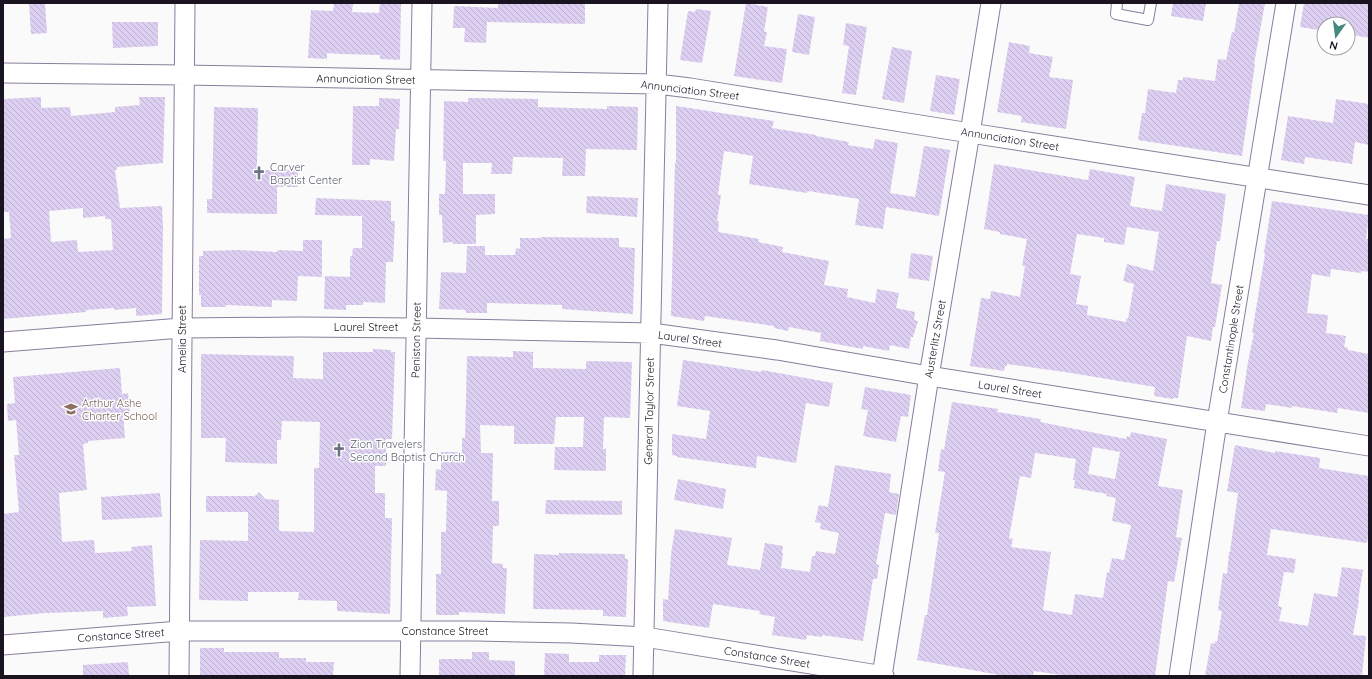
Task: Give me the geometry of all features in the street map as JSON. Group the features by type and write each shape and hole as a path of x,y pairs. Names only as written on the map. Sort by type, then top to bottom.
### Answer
{"street":[{"name":"Amelia Street","path":"179,676 185,3"},
{"name":"Peniston Street","path":"410,676 422,3"},
{"name":"General Taylor Street","path":"643,676 658,3"},
{"name":"Austerlitz Street","path":"883,676 929,376 970,133 990,3"},
{"name":"Constantinople Street","path":"1179,676 1217,422 1286,3"},
{"name":"Annunciation Street","path":"3,74 184,75 657,84 698,89 1369,195"},
{"name":"Laurel Street","path":"3,342 182,328 417,328 651,334 777,350 929,376 1369,446"},
{"name":"Constance Street","path":"3,645 180,631 571,633 644,637 883,676"}],"lane":[{"path":"1117,3 1116,14 1148,20 1151,3"}],"building":[{"path":"29,3 45,3 47,33 31,34"},
{"path":"334,3 353,3 352,12 379,13 380,3 401,3 400,60 380,59 380,55 327,53 327,59 308,58 311,10 333,11"},
{"path":"498,3 585,3 585,24 487,22 486,43 464,42 465,28 453,28 454,6 498,8"},
{"path":"746,3 768,7 764,32 767,32 764,46 787,49 782,83 734,76"},
{"path":"1173,3 1206,3 1203,21 1171,16"},
{"path":"1239,3 1265,3 1254,64 1242,156 1138,140 1142,113 1145,113 1148,89 1176,93 1178,80 1183,80 1183,77 1215,81 1218,59 1226,60 1232,32 1234,33"},
{"path":"1304,3 1369,3 1369,38 1356,36 1356,16 1316,16 1316,30 1300,27"},
{"path":"696,9 711,11 702,63 680,60 688,11 695,12"},
{"path":"798,14 815,17 809,55 792,52"},
{"path":"112,22 158,22 158,46 113,48"},
{"path":"846,23 867,27 856,95 842,93 849,46 843,45"},
{"path":"1009,42 1030,46 1029,53 1053,57 1049,77 1073,80 1066,129 1021,122 1022,116 997,112"},
{"path":"892,47 912,51 904,103 882,99"},
{"path":"936,75 960,79 954,115 930,111"},
{"path":"41,97 41,108 70,107 71,116 115,112 115,107 140,105 139,97 165,97 163,163 117,167 117,170 115,170 120,208 162,206 162,314 136,316 136,308 114,310 114,308 86,310 86,312 3,319 3,239 11,238 9,212 3,212 3,99","holes":["83,208 83,218 105,216 105,219 111,219 113,250 78,252 77,240 51,242 49,211"]},
{"path":"379,98 400,99 399,129 396,129 394,161 370,159 370,165 352,165 353,106 379,106"},
{"path":"468,98 538,99 538,107 607,109 607,106 638,107 637,150 586,149 585,176 562,176 563,158 513,157 512,174 491,174 492,163 463,163 463,194 495,194 495,214 476,215 476,244 453,244 453,242 443,243 442,215 439,215 439,194 445,194 446,161 443,161 444,101 468,102"},
{"path":"1336,99 1369,104 1369,145 1355,142 1352,164 1305,157 1304,164 1281,160 1288,116 1333,123"},
{"path":"676,106 774,121 772,128 849,142 848,145 873,149 875,139 898,143 890,193 915,197 924,146 950,150 939,216 886,207 883,229 855,225 859,199 749,184 753,156 724,151 718,195 721,195 717,221 719,221 718,232 759,239 758,242 783,247 782,252 829,261 824,285 848,289 847,297 875,303 877,289 899,293 896,308 915,312 914,320 918,321 913,337 911,337 909,349 890,345 889,351 863,346 863,349 820,341 821,333 789,327 788,331 774,328 774,326 705,316 704,321 671,316 675,162 676,163"},
{"path":"214,107 258,108 257,170 298,170 298,187 277,187 277,214 207,213 207,199 212,199"},
{"path":"994,164 1088,180 1090,169 1135,177 1130,206 1162,211 1166,184 1226,194 1220,241 1217,241 1211,283 1222,285 1215,327 1213,327 1211,341 1187,336 1178,398 1173,399 1154,396 1155,387 1065,372 1007,364 1004,371 970,366 981,298 990,299 991,291 1020,297 1025,266 1022,266 1027,239 1000,234 1000,232 984,229","holes":["1127,227 1159,232 1153,271 1127,264 1123,281 1134,284 1128,319 1126,318 1126,322 1087,315 1088,306 1076,304 1081,276 1070,274 1077,234 1104,238 1104,242 1124,245"]},
{"path":"587,196 638,198 637,217 586,213"},
{"path":"316,198 391,201 391,221 395,221 393,262 386,262 385,303 363,302 363,305 346,305 346,310 324,309 325,276 350,277 350,256 352,256 353,248 362,248 362,216 315,215"},
{"path":"1272,201 1369,215 1366,239 1369,239 1369,272 1361,271 1361,273 1331,269 1330,277 1312,274 1307,313 1328,315 1326,333 1346,336 1344,347 1348,348 1348,350 1369,354 1369,413 1338,408 1337,413 1292,406 1292,408 1266,404 1265,411 1241,408 1254,333 1252,333"},
{"path":"520,238 619,238 619,247 635,248 633,314 562,309 562,305 487,303 487,313 466,313 466,310 439,309 441,272 466,273 467,246 485,246 485,255 515,255 516,248 520,249"},
{"path":"303,240 322,240 322,277 298,276 297,301 272,300 272,307 226,305 226,307 201,307 201,295 199,295 199,256 203,256 203,251 303,251"},
{"path":"911,253 933,256 929,281 908,278"},
{"path":"373,349 391,350 391,352 395,352 392,439 386,439 386,466 375,466 375,493 385,493 385,518 392,518 390,614 337,611 337,601 298,600 299,592 248,592 248,601 199,600 200,540 248,541 248,512 206,512 206,496 255,496 259,492 265,499 279,500 279,531 314,532 314,468 319,468 320,422 282,421 281,440 277,440 277,464 225,462 226,438 201,438 201,354 294,356 293,378 323,379 323,352 373,352"},
{"path":"513,351 533,352 533,368 586,369 586,361 632,362 630,418 604,417 603,449 606,449 606,471 554,470 555,447 583,447 584,417 556,417 554,444 514,444 514,426 480,425 481,453 493,453 492,501 499,501 499,526 493,526 492,563 503,564 503,568 507,568 505,614 459,612 459,615 436,615 436,574 441,574 441,532 446,532 447,491 435,490 436,469 441,470 441,452 462,452 462,438 465,438 467,356 513,357"},
{"path":"683,360 761,372 762,370 833,383 829,407 806,403 796,463 757,456 756,468 677,457 672,455 672,434 706,439 710,411 677,406"},
{"path":"120,368 122,394 128,393 130,412 123,413 125,438 88,441 88,443 83,444 87,490 59,493 62,542 94,540 95,553 132,551 131,547 152,545 156,606 127,607 128,616 103,618 103,611 46,613 3,617 3,514 19,512 14,455 19,455 16,420 8,421 7,404 15,403 13,377"},
{"path":"865,387 911,395 908,417 901,416 896,442 863,436 868,410 861,409"},
{"path":"952,402 998,409 997,412 1041,419 1040,422 1126,439 1127,436 1130,437 1131,432 1167,439 1158,486 1183,490 1176,537 1182,538 1174,582 1168,581 1155,676 1068,676 1034,671 1033,676 1005,676 917,660 925,615 927,615 939,533 935,533 945,472 938,471 941,449 944,450","holes":["1093,447 1120,452 1115,479 1088,474","1035,453 1076,459 1073,480 1075,480 1074,488 1107,494 1106,496 1116,498 1112,521 1131,525 1124,560 1112,558 1109,573 1107,572 1103,598 1075,594 1072,615 1043,610 1051,552 1011,547 1013,539 1009,538 1020,476 1031,478"]},
{"path":"1235,445 1275,453 1275,451 1320,458 1319,468 1369,476 1369,529 1367,543 1271,529 1267,555 1296,559 1294,573 1284,572 1278,606 1282,607 1279,621 1308,626 1314,593 1337,597 1342,567 1363,570 1353,635 1366,636 1362,676 1205,676 1211,643 1215,644 1215,641 1217,642 1222,611 1218,610 1223,573 1227,574 1238,493 1227,491"},
{"path":"835,465 891,474 889,492 899,494 896,515 885,513 876,564 879,565 877,579 873,579 863,641 822,635 822,637 807,635 806,640 772,635 775,617 759,614 760,611 713,604 709,628 663,621 663,599 668,600 671,554 675,529 732,538 727,565 760,570 765,543 783,546 781,568 810,572 812,556 815,556 816,551 835,554 839,533 820,529 821,523 815,522 819,505 828,507"},
{"path":"678,479 726,489 723,509 674,500"},
{"path":"160,493 162,517 102,520 101,497"},
{"path":"546,500 622,501 622,515 545,514"},
{"path":"559,553 625,554 625,559 628,559 626,617 603,616 603,610 533,609 534,554 559,555"},
{"path":"200,648 224,648 224,652 279,652 279,658 306,658 306,662 334,662 333,676 200,676"},
{"path":"472,652 489,652 489,660 515,661 515,676 439,676 439,659 472,659"},
{"path":"545,653 569,654 569,662 599,662 599,655 626,655 625,676 544,676"},
{"path":"128,662 129,676 83,676 83,665"}],"place":[{"name":"Carver Baptist Center","path":"259,173"},
{"name":"Arthur Ashe Charter School","path":"71,409"},
{"name":"Zion Travelers Second Baptist Church","path":"339,450"}]}
